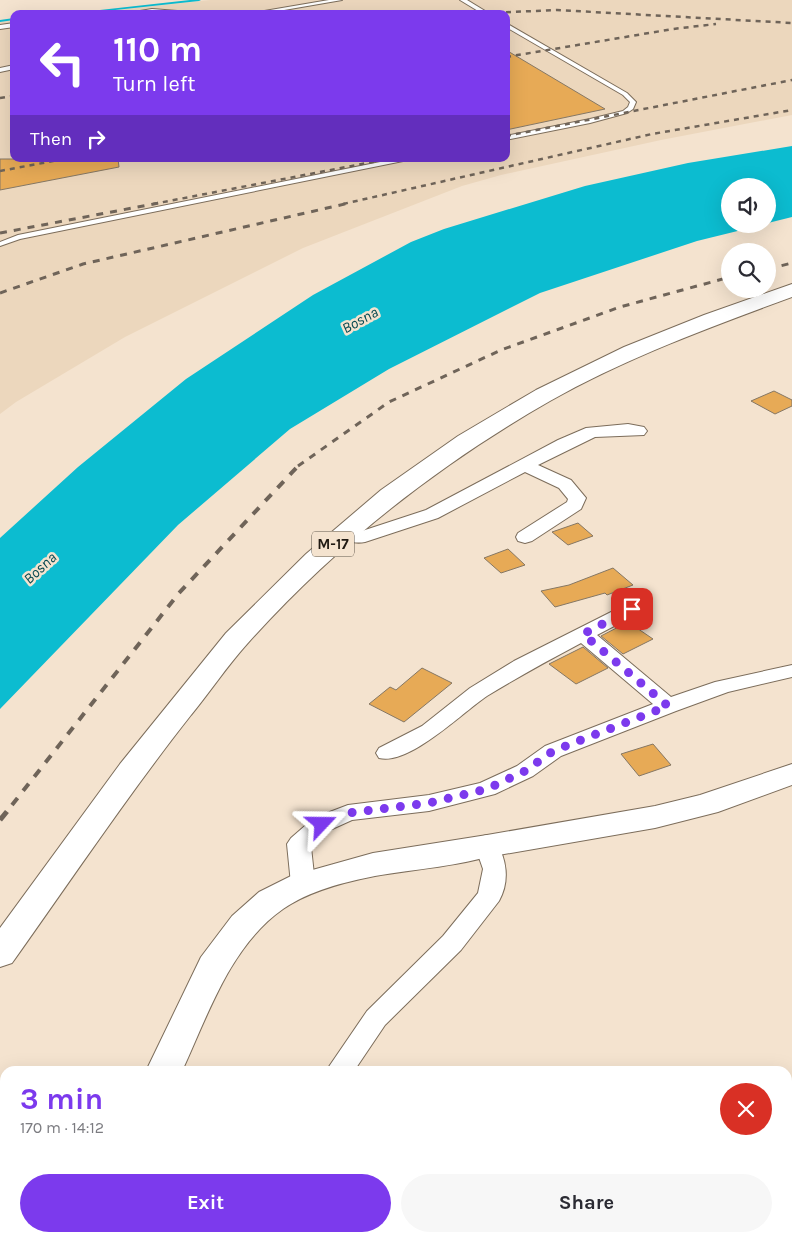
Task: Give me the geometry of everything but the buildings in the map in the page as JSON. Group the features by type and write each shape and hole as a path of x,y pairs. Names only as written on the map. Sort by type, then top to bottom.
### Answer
{"main road":[{"name":"M-17","path":"0,954 130,771 236,639 315,560 390,496 466,441 544,395 632,352 711,319 792,290"},
{"path":"166,1066 213,966 239,932 270,901 303,884 373,865 655,817 698,806 792,774"}],"street":[{"path":"346,533 358,538 432,514 564,444 592,432 628,429 638,431"},
{"path":"525,465 565,484 577,498 575,505 525,537"},
{"path":"387,753 430,730 478,693 520,666 632,609 641,599"},
{"path":"583,634 668,706"},
{"path":"303,884 299,844 322,824 348,813 429,803 487,789 525,771 553,751 668,706 722,687 792,671"},
{"path":"342,1066 376,1018 452,943 490,895 496,869 487,846"}],"lane":[{"path":"275,10 339,0"},
{"path":"463,0 480,10"},
{"path":"510,27 624,94 633,102 631,108 625,112 510,137"},
{"path":"0,242 388,162"}],"shaded area":[{"path":"210,0 792,0 792,115 661,140 501,175 462,186 303,248 125,337 16,402 0,414 0,22 10,21 10,162 510,162 510,10 117,10"}],"water":[{"name":"Bosna","path":"792,146 792,217 776,221 776,178 721,178 721,233 729,233 697,241 540,293 389,369 290,429 178,525 0,709 0,538 78,467 186,379 313,295 411,242 444,229 585,186 688,163"}],"waterway":[{"path":"104,10 199,0"},
{"path":"0,21 10,20"}],"railway":[{"path":"510,12 557,10 792,23"},
{"path":"510,56 673,29 716,24"},
{"path":"510,135 792,80"},
{"path":"0,98 10,97"},
{"path":"343,204 652,134 792,110"},
{"path":"0,171 48,162"},
{"path":"153,204 372,162"},
{"path":"0,233 159,203"},
{"path":"0,293 83,264 349,203"},
{"path":"776,267 792,263"},
{"path":"298,466 389,402 501,350 620,307 721,279"},
{"path":"12,805 179,593 298,466"},
{"path":"0,820 13,804"}],"route":[{"path":"322,824 348,813 429,803 487,789 525,771 553,751 668,706 583,634 632,609"}]}
